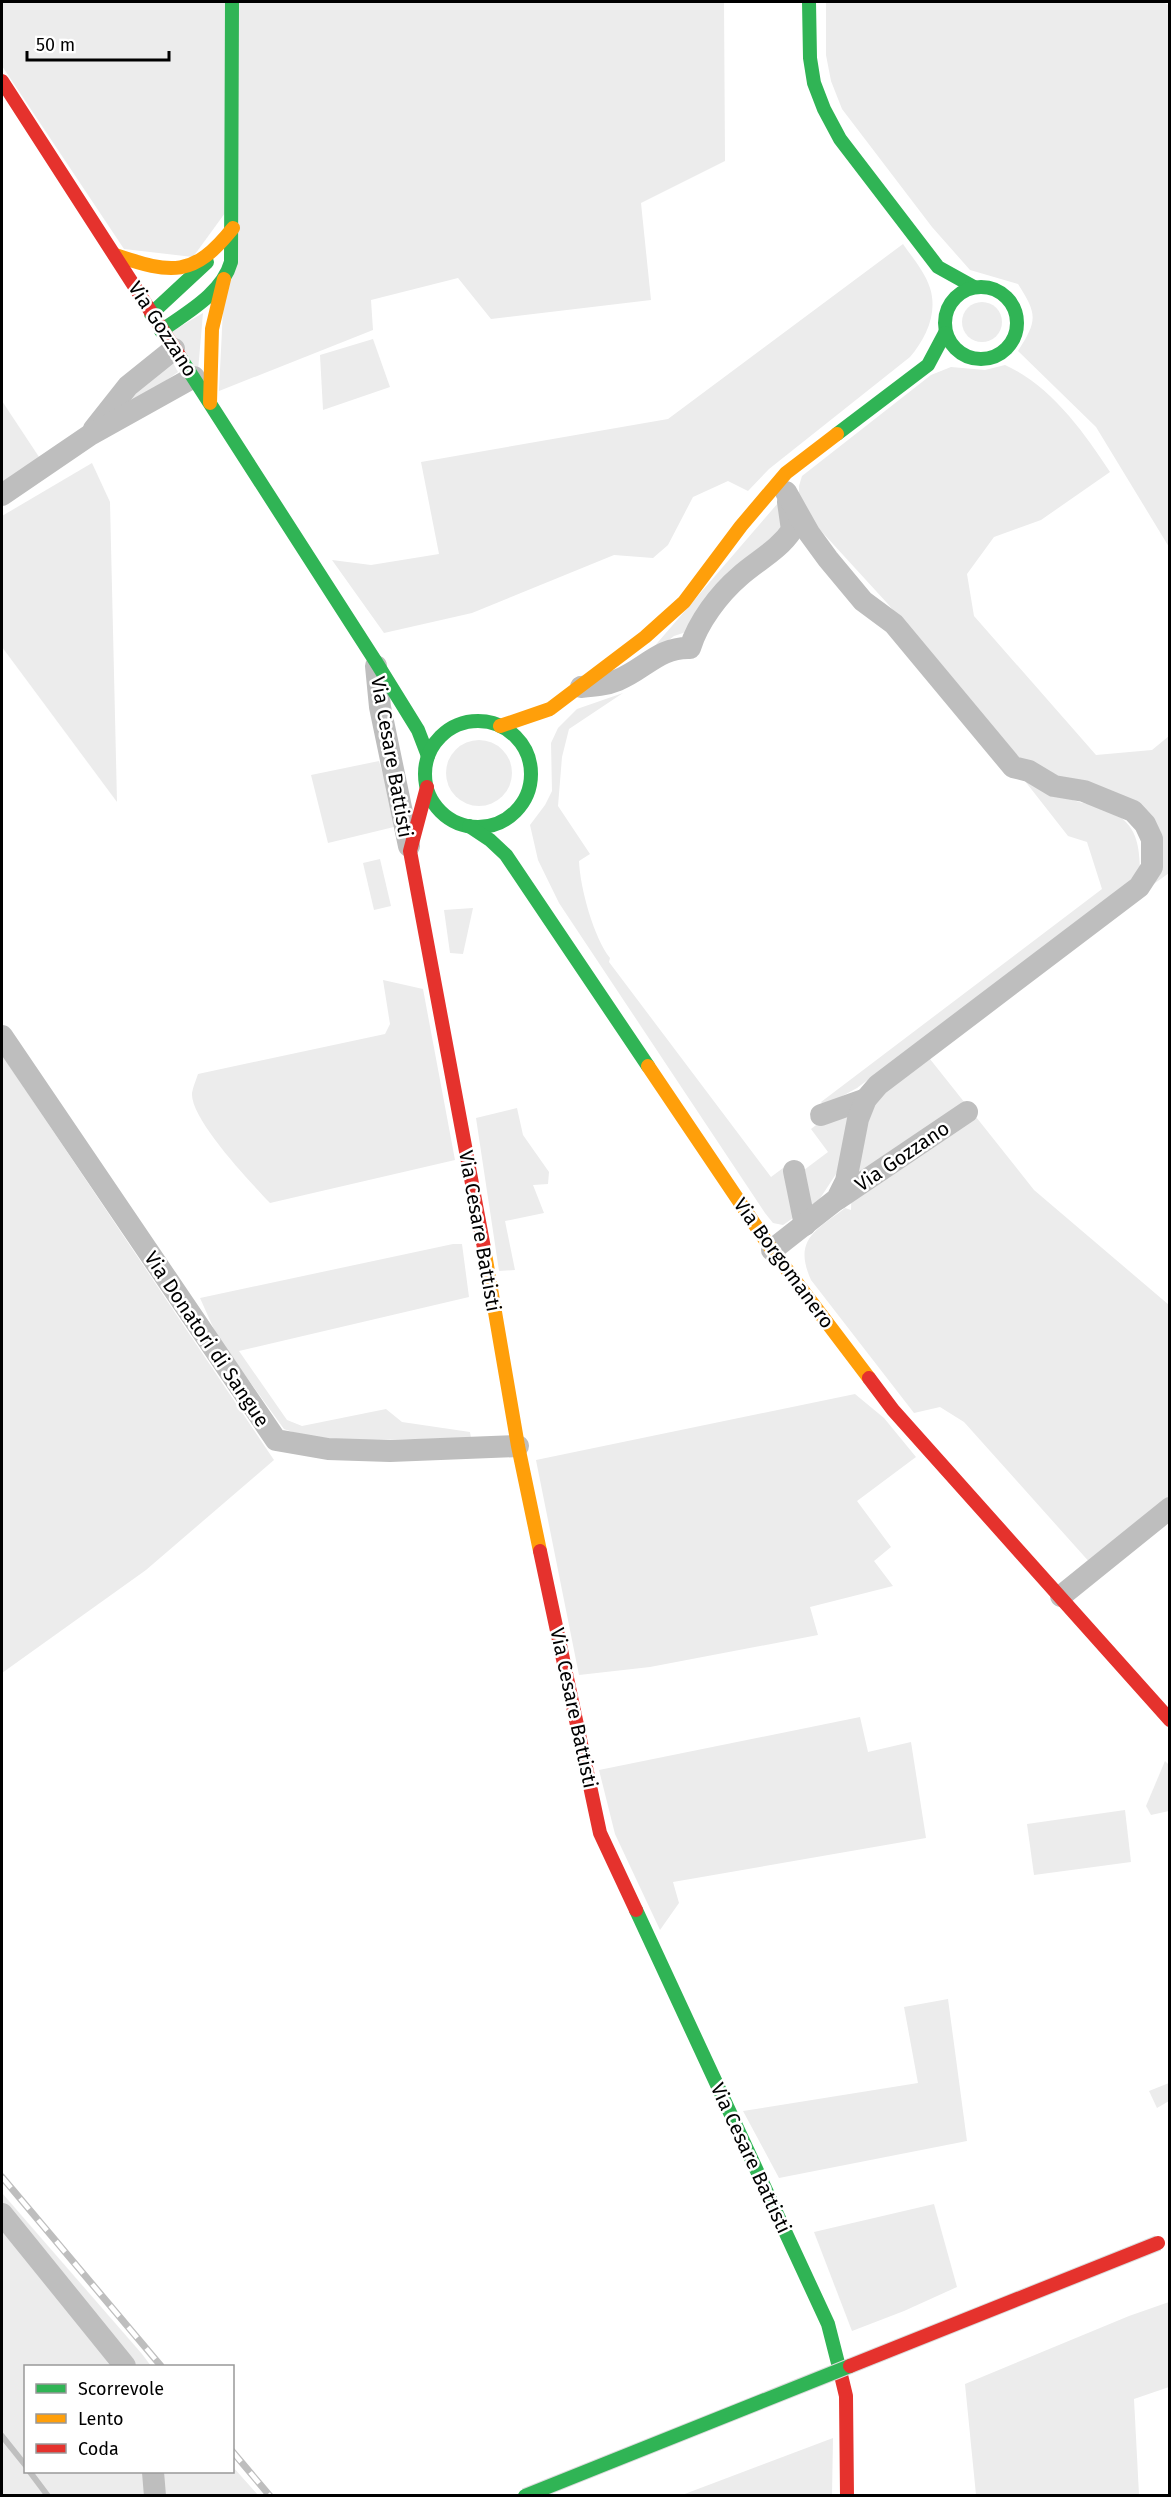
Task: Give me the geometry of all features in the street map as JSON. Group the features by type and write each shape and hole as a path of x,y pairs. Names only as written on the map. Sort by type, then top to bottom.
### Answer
{"street":[{"path":"161,331 205,298 225,275 231,264 233,228 232,2"},
{"path":"809,2 810,58 814,83 824,109 840,139 938,267 975,287 993,289 1007,298 1015,310 1017,328 1010,344 1000,354 983,360 969,357 954,348 945,333 944,318 948,308 958,294 975,287"},
{"name":"Via Gozzano","path":"2,81 376,662"},
{"path":"151,314 210,259 233,228"},
{"path":"115,255 144,266 173,270 189,267 218,247"},
{"path":"938,267 948,308"},
{"path":"210,403 212,329 225,275"},
{"path":"500,726 550,709 645,637 684,602 741,526 786,483 928,365 945,333"},
{"path":"90,435 128,386 174,349"},
{"path":"928,365 969,357"},
{"path":"2,495 90,435 194,376"},
{"path":"579,687 602,686 619,680 675,648 690,648 695,633 723,593 739,577 784,542 792,530 786,483"},
{"path":"786,483 809,533 835,568 863,601 894,624 1013,767 1029,771 1054,786 1083,791 1133,811 1145,824 1152,838 1152,867 1139,887 878,1085 866,1099 821,1115"},
{"path":"376,662 416,698"},
{"path":"376,662 418,730 428,756"},
{"name":"Via Cesare Battisti","path":"376,662 380,707 410,851 491,1287 518,1446 600,1833 828,2324 846,2396 847,2496"},
{"path":"543,724 550,709"},
{"path":"445,714 465,723"},
{"path":"530,766 521,743 509,731 481,721 465,723 443,734 428,756 425,770 427,787 438,808 465,825 486,826 500,822 517,809 528,792 530,766 536,743"},
{"name":"Via Cesare Battisti","path":"410,851 427,787"},
{"path":"517,809 517,830"},
{"name":"Via Cesare Battisti","path":"415,880 423,845 435,834 465,825"},
{"name":"Via Borgomanero","path":"465,825 490,840 506,855 772,1250 893,1410 1170,1720"},
{"name":"Via Borgomanero","path":"525,857 541,905"},
{"name":"Via Donatori di Sangue","path":"2,1036 276,1440 328,1449 476,1449 518,1446"},
{"name":"Via Gozzano","path":"837,1199 846,1181 854,1135 866,1099"},
{"name":"Via Gozzano","path":"772,1250 837,1199 967,1112"},
{"path":"794,1171 805,1225"},
{"path":"1061,1596 1170,1508"},
{"path":"2,2214 123,2365"},
{"path":"525,2496 1158,2243"},
{"path":"153,2473 155,2496"}],"shaded area":[{"path":"2,2 225,2 225,213 193,257 124,249 2,66"},
{"path":"238,2 724,2 725,161 641,203 651,300 491,319 458,278 371,300 373,330 219,391"},
{"path":"826,2 1162,2 1169,5 1169,547 1096,427 1018,351 1029,332 1033,318 1029,303 1018,284 970,270 932,227 842,109 831,81 826,55"},
{"path":"903,244 925,276 932,297 929,325 921,342 910,357 769,469 748,491 728,481 693,497 668,545 653,558 614,555 472,613 384,633 332,560 371,565 439,554 421,462 668,419"},
{"path":"982,302 996,308 1002,322 996,336 982,342 968,336 962,322 968,308"},
{"path":"203,313 198,371 171,332"},
{"path":"373,339 390,387 323,410 320,355"},
{"path":"173,363 178,372 128,403 133,392"},
{"path":"1005,365 1037,385 1065,411 1110,472 1041,520 994,537 967,574 974,616 1096,755 1152,750 1169,736 1169,873 1144,891 1153,823 1022,761 887,603 811,520 799,498 802,476 931,375 951,367 985,370"},
{"path":"2,401 41,460 2,487"},
{"path":"92,463 110,502 117,802 2,647 2,516"},
{"path":"778,503 785,535 689,631 674,636 640,663"},
{"path":"623,693 569,729 562,757 558,806 590,854 579,861 582,885 593,926 610,958 609,962 771,1177 783,1168 792,1179 828,1152 811,1129 825,1118 852,1108 838,1171 819,1200 783,1225 773,1223 765,1213 559,903 538,860 530,825 552,791 551,743 558,728 577,709"},
{"path":"479,740 492,742 502,750 510,760 512,773 510,786 502,796 492,804 479,806 466,804 456,796 448,786 446,773 448,760 456,750 466,742"},
{"path":"379,761 398,826 328,843 311,775"},
{"path":"1021,776 1066,798 1105,808 1123,819 1136,840 1140,869 1121,891 857,1088 824,1106 821,1102 1102,889 1087,842 1068,836"},
{"path":"380,859 391,906 374,910 363,863"},
{"path":"473,908 463,954 450,953 444,910"},
{"path":"383,980 423,989 455,1160 270,1203 223,1150 201,1118 194,1104 192,1093 198,1074 385,1034 390,1024"},
{"path":"926,1054 1034,1190 1169,1305 1169,1502 1092,1565 964,1422 940,1407 914,1413 811,1280 806,1266 804,1255 806,1246 816,1230 845,1208 851,1210 852,1176 875,1097"},
{"path":"2,1055 274,1460 146,1570 2,1673"},
{"path":"517,1108 523,1135 549,1172 548,1184 533,1185 544,1213 505,1221 515,1270 499,1271 476,1118"},
{"path":"453,1244 462,1244 469,1297 239,1351 287,1420 302,1426 386,1409 402,1422 470,1432 471,1438 319,1441 284,1429 229,1353 225,1354 200,1298"},
{"path":"855,1394 884,1418 916,1457 857,1501 891,1547 874,1561 893,1586 810,1607 818,1635 650,1667 579,1675 536,1460"},
{"path":"860,1717 868,1752 911,1742 926,1838 673,1882 679,1903 660,1930 615,1834 599,1770"},
{"path":"1165,1761 1169,1765 1169,1811 1151,1815 1146,1806"},
{"path":"1125,1810 1131,1862 1034,1875 1027,1824"},
{"path":"948,1999 967,2141 779,2178 743,2111 918,2083 904,2007"},
{"path":"1169,2083 1169,2101 1157,2108 1149,2091"},
{"path":"2,2193 150,2365 131,2365 2,2203"},
{"path":"934,2204 957,2287 852,2331 814,2232"},
{"path":"2,2225 117,2365 24,2365 24,2473 145,2473 146,2495 2,2495"},
{"path":"1169,2302 1169,2387 1134,2399 1139,2495 976,2495 965,2384 1129,2316"},
{"path":"833,2438 832,2495 682,2495"},
{"path":"234,2468 258,2495 161,2495 160,2473 234,2473"}],"waterway":[{"path":"2,2436 24,2464"},
{"path":"31,2473 48,2496"}],"railway":[{"path":"2,2177 160,2365"},
{"path":"234,2453 270,2496"}],"traffic: fast":[{"path":"161,331 202,302 220,284 231,262 232,2"},
{"path":"809,2 810,58 814,83 824,109 840,139 938,267 974,287"},
{"path":"151,314 207,262"},
{"path":"988,287 1007,297 1015,309 1017,323 1015,337 1007,349 995,357 974,359 955,349 947,337 945,316 955,297 967,289 988,287"},
{"path":"837,434 928,365 945,333"},
{"path":"180,357 376,662 418,730 428,756"},
{"path":"478,721 498,725 515,737 527,754 531,774 527,794 515,811 498,823 478,827 458,823 441,811 429,794 425,774 429,754 441,737 458,725 478,721"},
{"path":"469,826 490,840 506,855 648,1066"},
{"path":"636,1910 828,2324 840,2371"},
{"path":"525,2496 850,2366"}],"traffic: slow":[{"path":"115,255 152,266 180,267 193,264 206,256 233,228"},
{"path":"210,403 212,329 224,279"},
{"path":"500,726 550,709 645,637 684,602 741,526 786,473 837,434"},
{"path":"648,1066 772,1250 869,1378"},
{"path":"484,1248 518,1446 540,1551"}],"traffic: jam":[{"path":"2,81 180,357"},
{"path":"427,787 410,851 484,1248"},
{"path":"869,1378 893,1410 1170,1720"},
{"path":"540,1551 600,1833 636,1910"},
{"path":"850,2366 1158,2243"},
{"path":"840,2371 846,2396 847,2496"}]}
